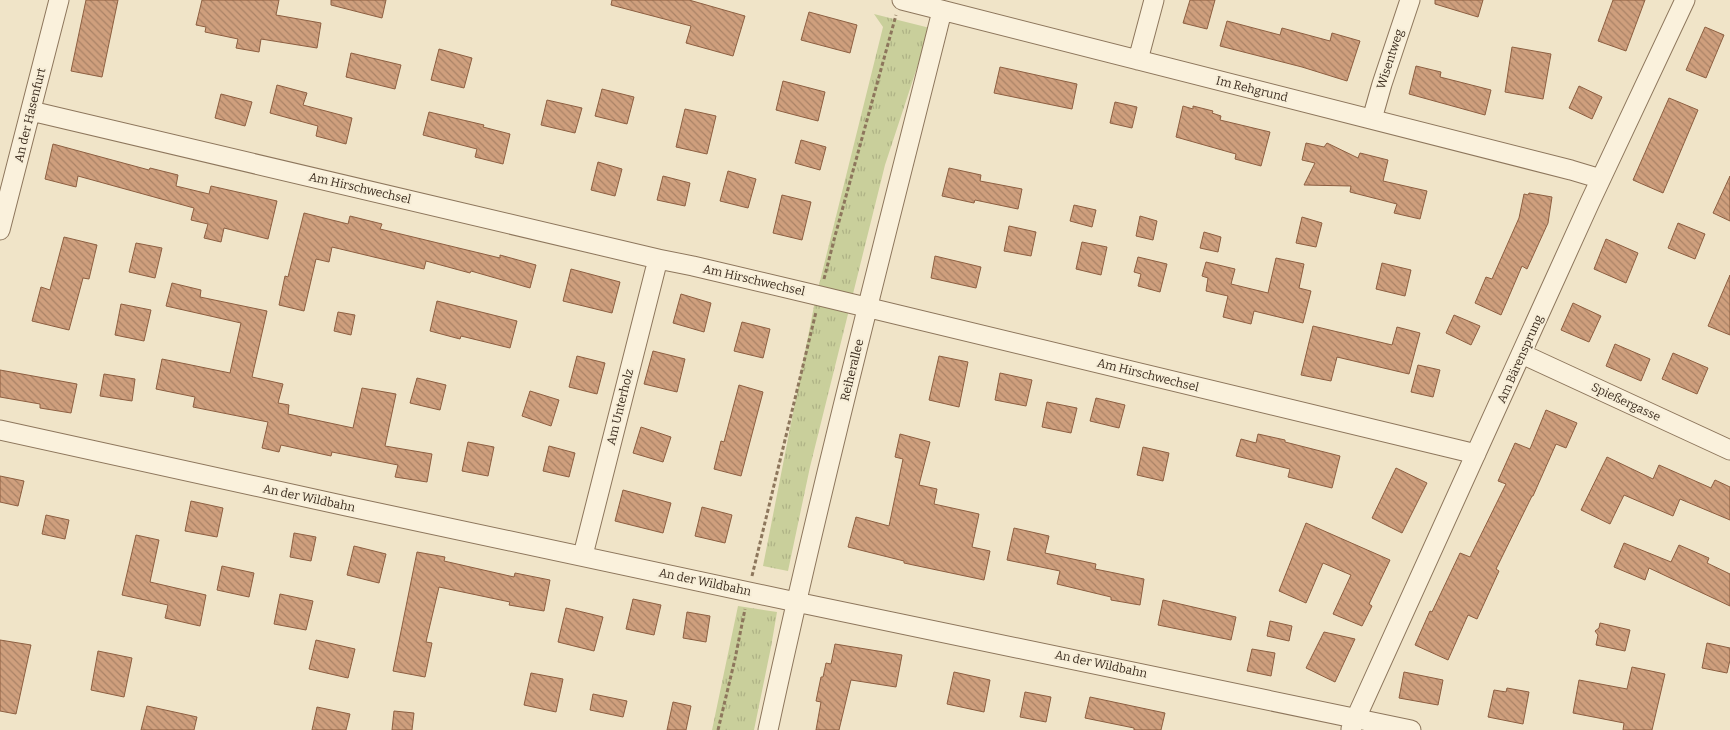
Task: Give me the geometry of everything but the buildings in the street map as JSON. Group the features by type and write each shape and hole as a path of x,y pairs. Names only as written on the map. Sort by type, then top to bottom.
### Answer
{"street":[{"name":"An der Hasenfurt","path":"0,230 59,0"},
{"path":"1138,60 1154,0"},
{"name":"Wisentweg","path":"1372,119 1410,0"},
{"name":"Am Bärensprung","path":"1353,724 1601,179 1685,0"},
{"name":"Im Rehgrund","path":"900,4 942,10 1601,179"},
{"name":"Reiherallee","path":"768,730 796,602 867,307 942,10"},
{"name":"Am Hirschwechsel","path":"31,110 658,260 689,265 867,307 1476,454"},
{"name":"Am Unterholz","path":"583,555 658,260"},
{"name":"Spießergasse","path":"1522,354 1730,450"},
{"name":"An der Wildbahn","path":"0,430 337,504 583,555 1353,724 1411,730"}],"path":[{"path":"718,730 735,659 748,591 834,236 900,4"}],"green space":[{"path":"874,14 930,28 885,165 810,467 788,571 763,566 815,301 883,27"},
{"path":"738,606 777,612 754,730 712,730"}]}
